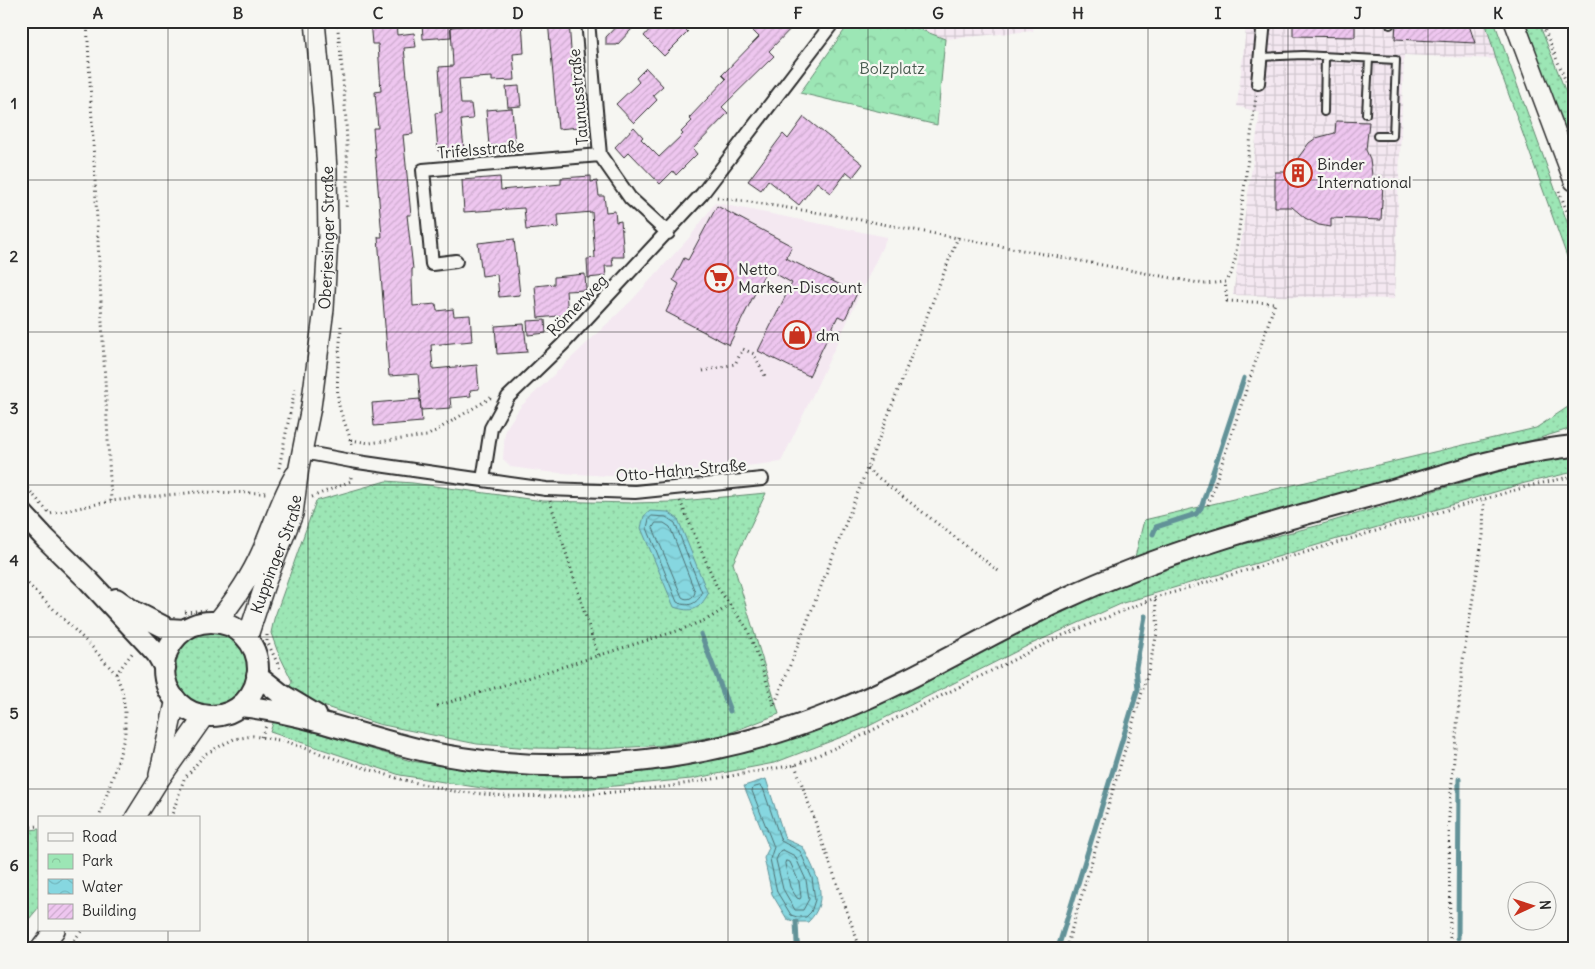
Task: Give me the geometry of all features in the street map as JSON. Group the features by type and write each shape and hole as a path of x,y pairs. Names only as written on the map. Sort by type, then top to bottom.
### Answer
{"main road":[{"name":"Oberjesinger Straße","path":"301,460 318,359 327,281 328,195 315,21"},
{"path":"1514,21 1574,181"},
{"path":"1542,449 1574,433"},
{"path":"21,512 157,654 164,668 167,684 176,699 189,710 205,715 224,714 240,706 278,702 366,736 442,755 518,763 582,765 642,761 728,746 806,723 862,701 914,676 1042,608 1146,563 1280,521 1542,449 1574,446"},
{"name":"Kuppinger Straße","path":"212,616 243,587 254,567 283,496 301,460"},
{"name":"Kuppinger Straße","path":"247,639 265,584 293,514 301,460"},
{"path":"89,581 133,611 168,630 185,621 200,623 212,616 234,628 247,639 255,653 258,668 252,692 240,706"},
{"path":"164,668 168,650 178,636 185,621"},
{"path":"257,675 278,702"},
{"path":"157,783 176,699"},
{"path":"136,816 205,715"},
{"path":"41,948 53,932"}],"street":[{"name":"Taunusstraße","path":"588,21 600,155 630,198 668,233"},
{"name":"Römerweg","path":"483,480 491,428 508,397 562,345 668,233 702,194 834,21"},
{"path":"1258,83 1264,21"},
{"name":"Trifelsstraße","path":"456,261 432,264 424,170 600,155"},
{"path":"301,460 351,461 483,480"},
{"name":"Otto-Hahn-Straße","path":"483,480 546,489 630,492 762,479"}],"lane":[{"path":"1260,56 1325,56 1396,60 1393,136 1377,136"},
{"path":"1324,112 1325,56"},
{"path":"1366,114 1369,59"}],"path":[{"path":"87,21 111,501"},
{"path":"1541,21 1574,101"},
{"path":"1208,505 1275,303 1227,300 1225,282 1231,274 1235,260 1258,83"},
{"path":"702,194 958,237 1204,284 1225,282"},
{"path":"675,489 717,587 748,628 774,706 958,237"},
{"path":"702,371 735,364 743,349 754,354 765,376"},
{"path":"277,475 296,379"},
{"path":"351,440 369,443 427,436 490,397 508,397"},
{"path":"310,504 313,496 350,481 351,461"},
{"path":"866,469 1001,573"},
{"path":"21,481 50,514 111,501 196,492 266,492 283,496"},
{"path":"546,489 598,656"},
{"path":"1450,948 1449,814 1463,660 1483,534 1484,500"},
{"path":"21,577 93,648 116,674 122,690 125,711 125,734 100,816"},
{"path":"1066,948 1154,646 1158,629 1155,598"},
{"path":"437,706 598,656 708,619 730,604"},
{"path":"185,621 212,616"},
{"path":"172,816 184,780 205,754 234,739 253,736 261,737 278,702 284,680 267,641 266,630"},
{"path":"116,674 143,640"},
{"path":"795,765 860,948"},
{"path":"21,828 38,826"},
{"path":"68,948 80,932"}],"shaded area":[{"path":"898,21 1034,21 1033,31 945,39"},
{"path":"1247,21 1485,21 1496,59 1404,55 1394,299 1233,295 1260,113 1237,106"},
{"path":"715,203 887,237 781,462 674,474 608,476 547,472 511,467 503,459 505,430 521,406 630,302 690,237"}],"green space":[{"name":"Bolzplatz","path":"851,21 898,21 945,39 937,125 800,93"},
{"path":"1485,21 1494,21 1574,241 1574,276 1496,59"},
{"path":"1522,21 1538,21 1574,113 1574,145 1571,145 1561,130"},
{"path":"1574,403 1574,427 1569,429 1481,456 1187,538 1135,557 1144,520 1536,428"},
{"path":"1574,454 1574,472 1525,483 1123,603 1027,646 865,728 774,763 691,779 560,791 500,791 400,775 270,732 274,720 411,761 504,775 560,777 670,769 776,744 861,712 1066,608 1132,578 1216,551 1316,526 1501,471"},
{"path":"386,481 543,501 671,502 766,493 733,563 779,714 724,735 664,745 601,749 532,748 477,744 378,724 320,705 289,688 292,681 271,633 274,619 316,501"},
{"path":"210,630 225,633 242,647 246,654 249,669 246,684 232,701 225,705 210,708 195,705 178,691 174,684 171,669 174,654 188,637 195,633"},
{"path":"38,829 38,908 24,925 21,899 21,831"}],"water":[{"path":"650,511 668,512 678,519 708,594 701,604 694,609 686,610 674,607 641,528 644,516"},
{"path":"766,779 785,839 803,847 819,885 819,904 808,922 796,922 787,919 772,894 764,858 769,848 744,786"}],"building":[{"path":"370,21 396,21 397,35 414,33 416,47 404,48 413,134 403,135 411,215 407,215 413,269 413,306 436,304 437,311 453,309 454,316 470,315 472,341 431,345 433,369 477,365 479,389 470,390 471,396 450,398 451,408 421,410 418,374 389,376 378,237 382,237 373,128 378,128 375,92 381,91 378,44 372,44"},
{"path":"422,21 450,21 451,37 423,39"},
{"path":"487,21 522,21 524,53 513,54 515,80 492,81 492,77 459,79 461,104 471,104 473,119 461,120 464,149 438,151 435,113 442,112 439,67 453,66 451,27 487,24"},
{"path":"548,21 569,21 573,79 580,78 581,91 578,91 580,127 558,129"},
{"path":"621,21 624,21 632,29 617,45 606,45 606,37"},
{"path":"657,21 677,21 688,32 664,56 644,36"},
{"path":"761,21 798,21 769,51 774,56 722,107 728,113 693,149 697,154 676,175 673,171 660,184 629,152 624,157 615,147 634,127 643,137 641,139 659,157 683,134 681,132 692,121 689,118 726,79 722,75 759,37 752,30"},
{"path":"1293,21 1355,21 1355,37 1293,36"},
{"path":"1396,21 1468,22 1475,43 1395,39"},
{"path":"646,68 663,86 653,95 657,100 634,123 616,104 639,82 636,78"},
{"path":"519,86 521,106 508,107 506,87"},
{"path":"512,108 515,144 489,146 486,110"},
{"path":"804,117 863,164 853,177 847,172 831,193 817,182 799,205 768,180 761,190 748,181 783,134 788,139"},
{"name":"Binder International","path":"1336,121 1369,122 1366,150 1370,159 1373,183 1383,183 1381,220 1331,218 1331,227 1319,225 1305,218 1292,207 1275,207 1275,172 1293,172 1298,158 1309,143 1316,138 1335,133"},
{"path":"591,176 591,182 597,181 599,196 604,196 606,212 615,211 616,222 621,221 624,257 612,257 613,266 605,266 606,276 588,278 587,259 595,258 592,212 558,215 559,227 526,230 524,208 464,212 462,180 500,177 501,190 561,184 561,178"},
{"name":"Netto Marken-Discount","path":"717,206 792,246 786,258 857,293 845,319 838,316 809,376 758,351 792,283 767,269 729,345 666,312 679,284 673,280 684,258 688,260"},
{"path":"514,239 520,295 499,297 497,274 482,276 478,243"},
{"path":"585,274 586,290 566,291 568,315 538,318 535,286 554,284 554,277"},
{"path":"545,320 546,333 528,335 527,321"},
{"path":"524,324 527,352 497,354 495,326"},
{"path":"420,399 422,422 374,426 372,403"}],"waterway":[{"path":"1153,534 1156,527 1196,514 1201,508 1244,378"},
{"path":"1058,948 1138,689 1136,667 1145,616"},
{"path":"701,634 730,711"},
{"path":"1458,938 1459,779"},
{"path":"796,922 797,943 801,948"}],"place":[{"name":"Binder International","path":"1298,173"},
{"name":"Netto Marken-Discount","path":"719,278"},
{"name":"dm","path":"797,335"}]}
